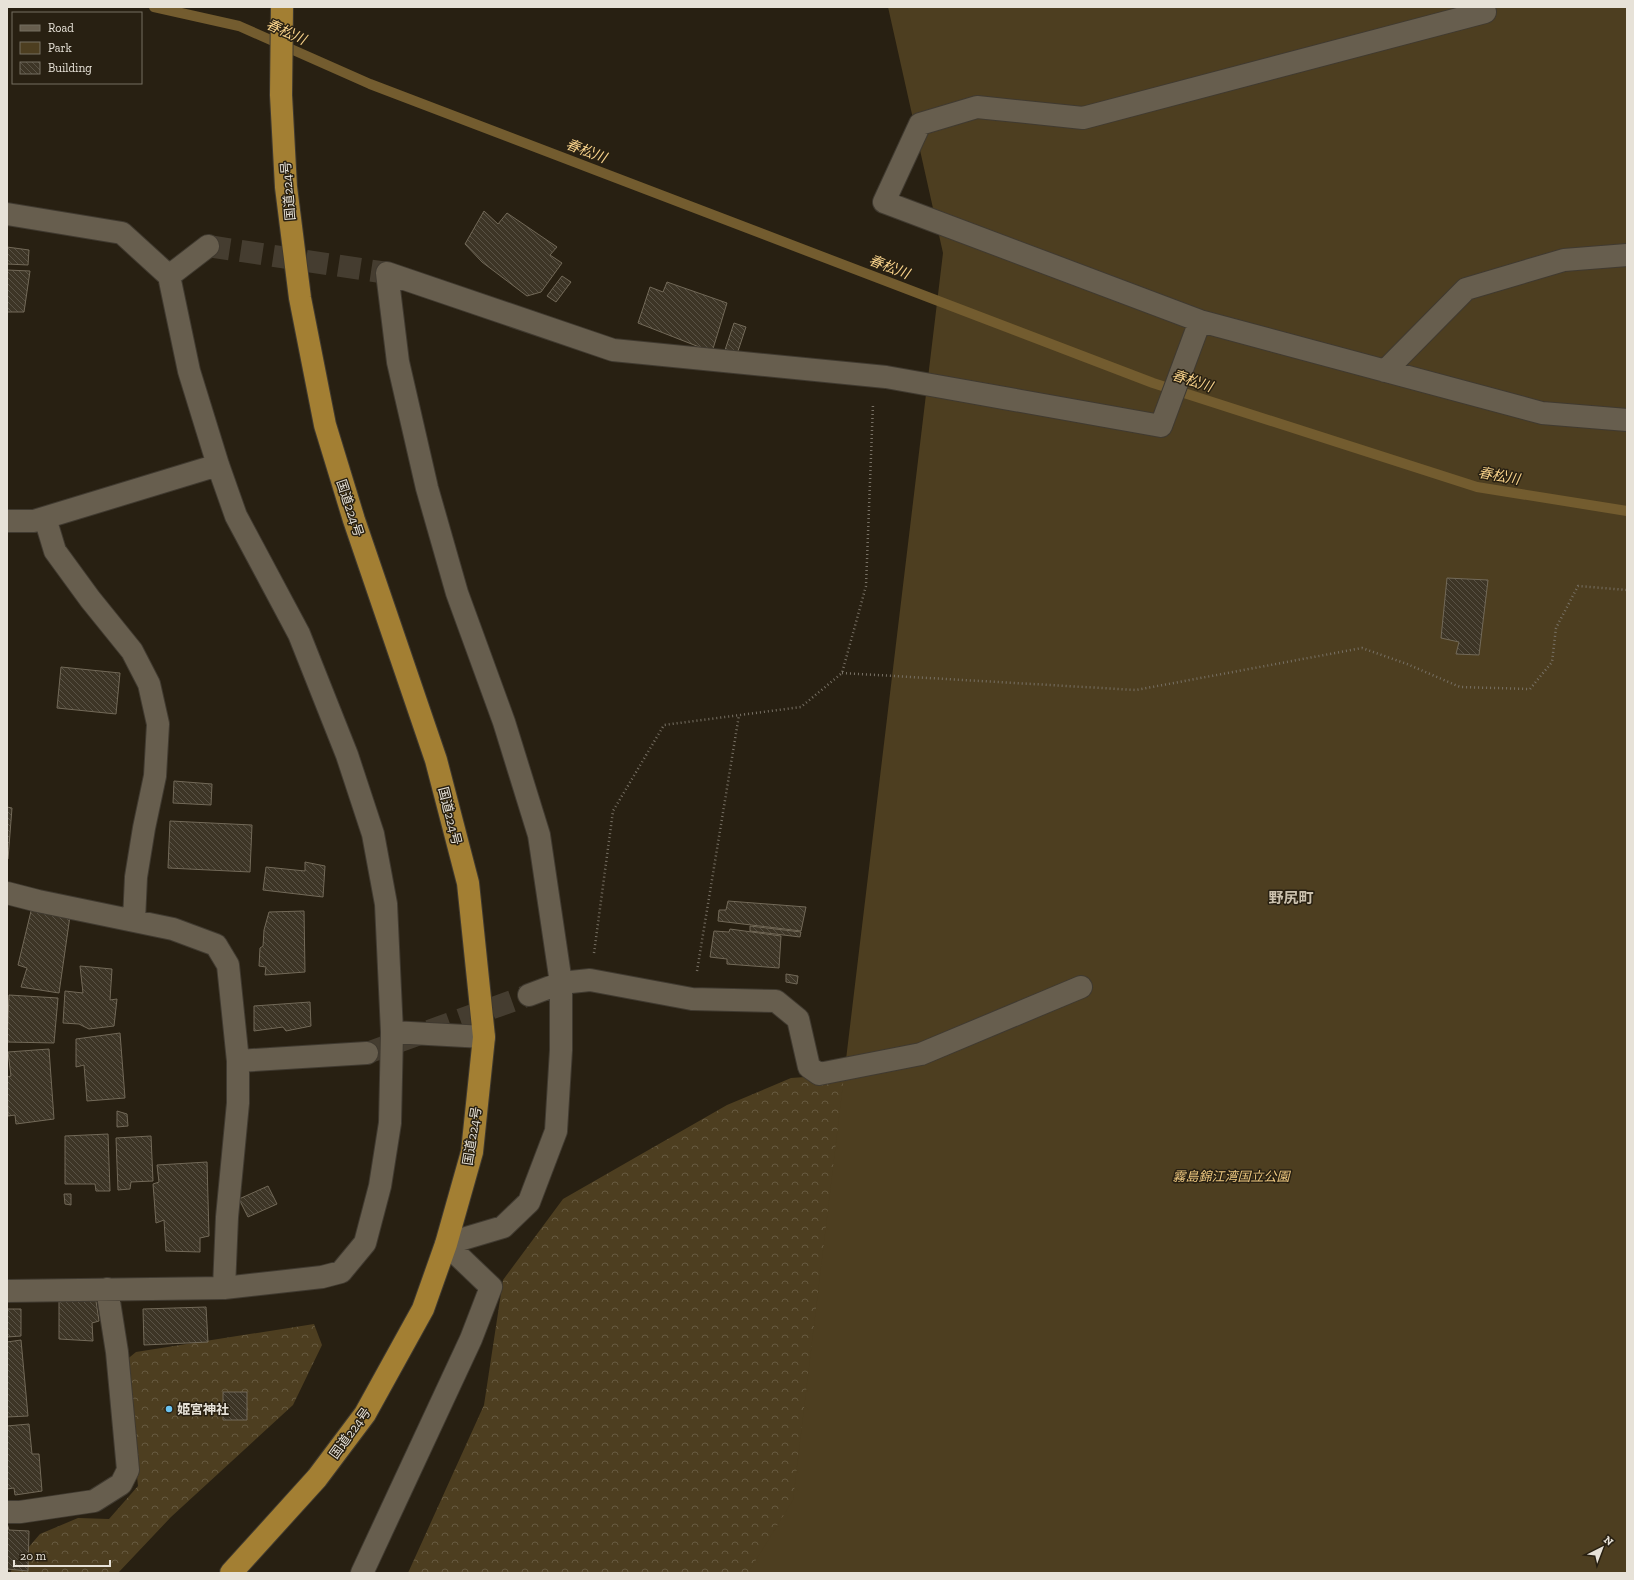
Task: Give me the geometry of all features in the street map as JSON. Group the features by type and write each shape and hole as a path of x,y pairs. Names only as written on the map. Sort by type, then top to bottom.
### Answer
{"highway":[{"name":"国道224号","path":"231,1573 317,1478 365,1414 423,1309 446,1244 472,1152 484,1037 468,883 436,760 354,520 325,425 300,298 286,187 281,95 282,7"}],"street":[{"path":"1485,12 1083,118 977,107 920,124 884,202 1200,321 1542,413 1627,420"},
{"path":"7,214 122,233 169,276 189,372 218,465 236,516 299,634 347,756 373,834 386,904 392,1032 390,1123 380,1186 365,1243 341,1272 322,1277 224,1288 7,1291"},
{"path":"169,276 208,246"},
{"path":"1385,371 1466,290 1564,260 1627,255"},
{"path":"362,1573 472,1339 491,1287 446,1244 503,1227 529,1202 556,1131 561,1050 561,983 538,835 504,722 457,593 427,488 398,362 387,273 613,350 874,375 1161,426 1200,321"},
{"path":"7,521 34,521 218,465"},
{"path":"45,518 55,551 90,599 132,651 148,684 158,724 155,776 136,877 134,920"},
{"path":"7,893 38,902 174,929 216,945 228,965 238,1061 238,1104 227,1217 224,1288"},
{"path":"529,995 561,983 590,980 692,999 776,1001 798,1019 809,1067 819,1074 921,1054 1081,987"},
{"path":"392,1032 484,1037"},
{"path":"238,1061 367,1053"},
{"path":"7,1512 20,1512 94,1501 121,1484 128,1470 117,1352 107,1290"}],"path":[{"path":"590,980 613,811 664,725 801,707 842,673 866,586 874,375"},
{"path":"842,673 1136,690 1362,648 1407,664 1460,688 1530,689 1552,662 1556,628 1578,586 1627,590"},
{"path":"692,999 739,715"}],"green space":[{"name":"霧島錦江湾国立公園","path":"888,7 1627,7 1627,1573 748,1573 793,1500 943,253"},
{"path":"905,1070 1627,1573 408,1573 484,1405 503,1280 563,1199 727,1105 791,1078"},
{"path":"314,1324 322,1345 293,1405 171,1517 118,1573 10,1573 15,1563 40,1534 78,1518 109,1519 138,1486 125,1361 136,1352"}],"building":[{"path":"484,211 498,224 507,213 557,247 550,255 562,263 541,292 527,296 482,262 465,244"},
{"path":"7,247 29,250 28,265 7,264"},
{"path":"7,270 30,271 24,312 7,312"},
{"path":"562,276 571,282 556,302 547,296"},
{"path":"667,282 727,303 712,352 638,323 650,287 663,292"},
{"path":"734,323 746,327 737,354 725,350"},
{"path":"1447,578 1488,580 1479,655 1456,654 1459,642 1441,638"},
{"path":"61,667 120,673 116,714 57,708"},
{"path":"174,781 212,784 211,805 173,803"},
{"path":"7,807 12,808 8,859 7,859"},
{"path":"170,821 252,825 250,872 168,868"},
{"path":"305,862 325,866 323,897 263,890 266,867 305,871"},
{"path":"728,901 806,907 801,931 718,921 719,910 726,910"},
{"path":"32,907 70,916 59,993 21,987 27,968 18,965"},
{"path":"304,911 305,972 265,975 266,967 259,966 260,948 263,946 264,930 269,912"},
{"path":"750,926 801,932 800,937 750,931"},
{"path":"730,929 781,936 779,968 727,964 727,959 710,957 714,931 729,932"},
{"path":"80,966 112,969 110,1000 117,999 114,1026 89,1029 79,1024 63,1023 65,991 83,993"},
{"path":"786,974 798,976 797,984 786,982"},
{"path":"9,995 58,998 54,1043 7,1042"},
{"path":"310,1002 311,1026 286,1031 283,1027 254,1031 254,1006"},
{"path":"120,1033 125,1098 87,1101 84,1065 76,1067 76,1039"},
{"path":"49,1049 54,1119 16,1124 15,1115 8,1116 7,1077 11,1076 8,1052"},
{"path":"117,1111 127,1114 128,1126 117,1127"},
{"path":"108,1134 110,1191 96,1191 95,1184 65,1184 65,1136"},
{"path":"151,1136 153,1181 131,1182 130,1189 118,1190 116,1138"},
{"path":"207,1162 209,1236 200,1238 200,1252 166,1251 164,1220 156,1223 153,1184 159,1182 157,1165"},
{"path":"268,1186 277,1204 248,1217 239,1199"},
{"path":"64,1194 71,1194 71,1205 65,1204"},
{"path":"59,1300 96,1301 99,1321 92,1323 93,1341 59,1339"},
{"path":"206,1307 208,1342 144,1345 143,1309"},
{"path":"7,1309 21,1309 21,1336 7,1337"},
{"path":"21,1340 28,1416 7,1417 7,1342"},
{"path":"223,1392 247,1392 247,1420 223,1420"},
{"path":"29,1424 32,1454 39,1454 42,1491 15,1495 14,1488 7,1489 7,1426"},
{"path":"7,1523 9,1530 29,1531 28,1571 7,1569"}],"waterway":[{"name":"春松川","path":"154,7 239,26 370,84 1153,383 1477,487 1627,511"}],"tunnel":[{"path":"208,246 387,273"},
{"path":"367,1053 529,995"}],"place":[{"name":"姫宮神社","path":"169,1409"}],"district":[{"name":"野尻町","path":"1291,898"}]}
